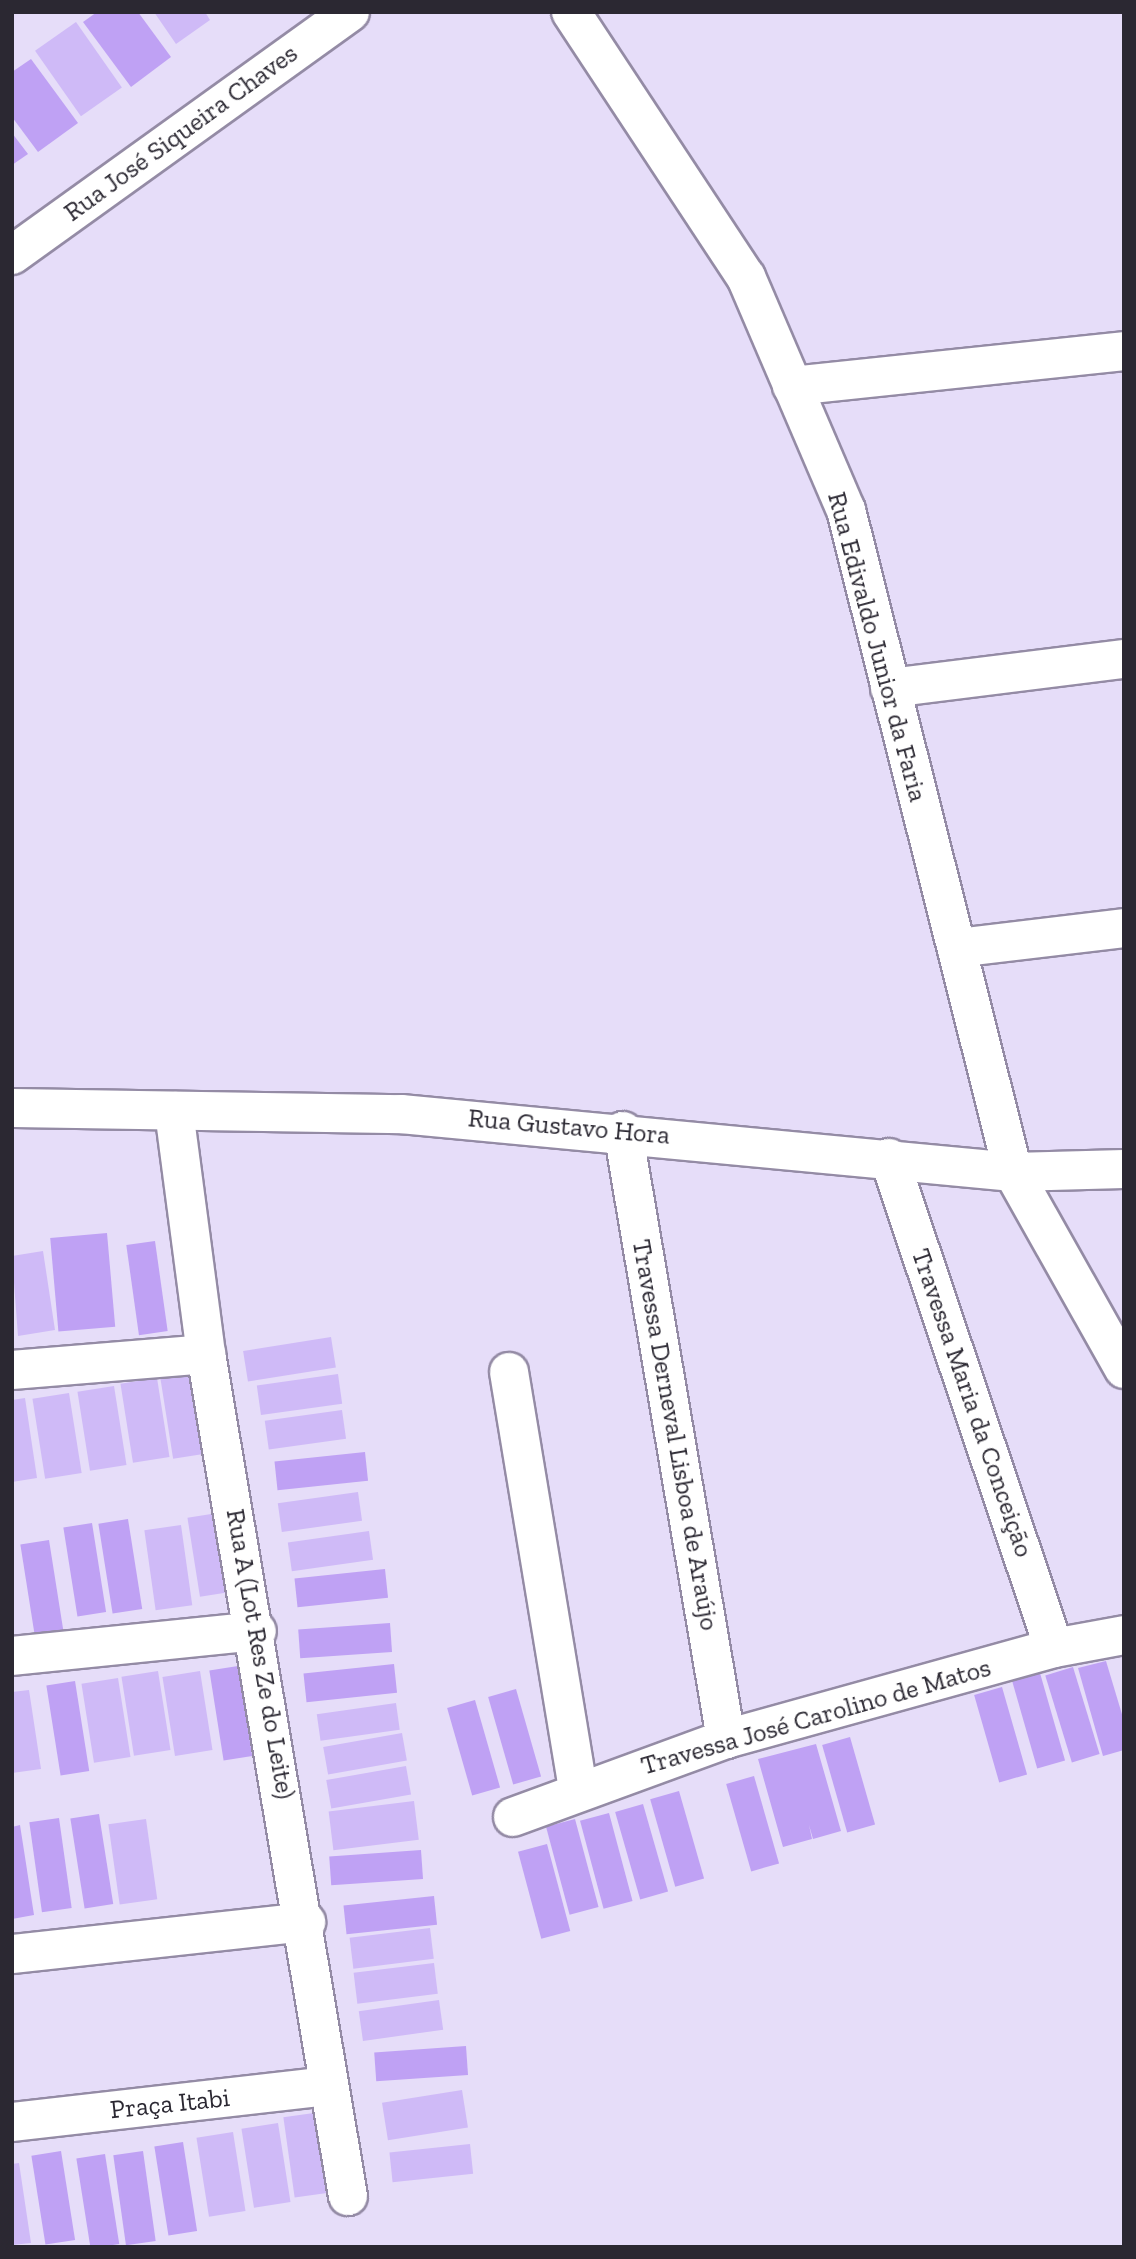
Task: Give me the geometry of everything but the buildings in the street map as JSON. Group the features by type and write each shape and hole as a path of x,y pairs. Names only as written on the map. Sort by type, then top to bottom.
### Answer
{"street":[{"name":"Rua José Siqueira Chaves","path":"12,255 349,12"},
{"name":"Rua Edivaldo Junior da Faria","path":"571,12 746,277 846,510 1013,1172 1124,1369"},
{"path":"1070,356 1124,332"},
{"path":"792,386 1124,351"},
{"path":"890,688 1124,659"},
{"path":"957,948 1124,928"},
{"name":"Rua Gustavo Hora","path":"12,1108 401,1114 623,1131 1013,1172 1124,1169"},
{"name":"Rua A (Lot Res Ze do Leite)","path":"174,1111 206,1354 257,1631 306,1922 328,2086 348,2196"},
{"name":"Travessa Derneval Lisboa de Araújo","path":"623,1131 726,1739"},
{"name":"Travessa Maria da Conceição","path":"889,1158 1054,1648"},
{"path":"12,1370 206,1354"},
{"path":"509,1372 578,1789"},
{"path":"12,1656 257,1631"},
{"name":"Travessa José Carolino de Matos","path":"513,1817 578,1789 726,1739 1054,1648 1124,1635"},
{"path":"12,1954 306,1922"},
{"name":"Praça Itabi","path":"12,2122 328,2086"}],"shaded area":[{"path":"154,12 205,12 210,20 176,44"},
{"path":"76,22 122,88 81,116 35,51"},
{"path":"43,1251 55,1330 18,1336 12,1256"},
{"path":"331,1337 336,1368 248,1382 243,1351"},
{"path":"197,1373 210,1453 173,1459 160,1379"},
{"path":"338,1374 342,1404 261,1415 257,1385"},
{"path":"157,1378 170,1457 133,1463 120,1384"},
{"path":"114,1386 127,1465 90,1471 77,1392"},
{"path":"69,1393 82,1473 45,1479 32,1399"},
{"path":"25,1398 37,1478 12,1482 12,1400"},
{"path":"342,1410 346,1439 269,1450 265,1421"},
{"path":"358,1492 362,1521 282,1532 278,1503"},
{"path":"224,1512 237,1591 200,1597 187,1518"},
{"path":"181,1525 192,1605 156,1610 144,1530"},
{"path":"369,1531 373,1560 292,1571 288,1542"},
{"path":"158,1671 171,1750 134,1756 121,1677"},
{"path":"200,1671 213,1750 175,1756 162,1677"},
{"path":"118,1678 131,1757 94,1763 81,1684"},
{"path":"29,1690 41,1769 12,1773 12,1692"},
{"path":"396,1703 400,1730 321,1741 317,1714"},
{"path":"402,1733 407,1761 328,1774 323,1747"},
{"path":"406,1766 411,1795 331,1809 326,1780"},
{"path":"414,1801 419,1840 333,1850 329,1811"},
{"path":"146,1819 157,1899 120,1905 108,1824"},
{"path":"430,1928 434,1959 353,1969 350,1938"},
{"path":"434,1963 438,1994 357,2004 354,1973"},
{"path":"439,2000 443,2030 363,2041 359,2011"},
{"path":"462,2090 468,2128 388,2140 382,2103"},
{"path":"321,2112 332,2192 295,2198 283,2117"},
{"path":"278,2123 291,2202 254,2208 241,2129"},
{"path":"233,2132 246,2211 209,2217 196,2138"},
{"path":"470,2144 473,2174 393,2182 389,2152"},
{"path":"19,2163 31,2243 12,2245 12,2164"}]}
